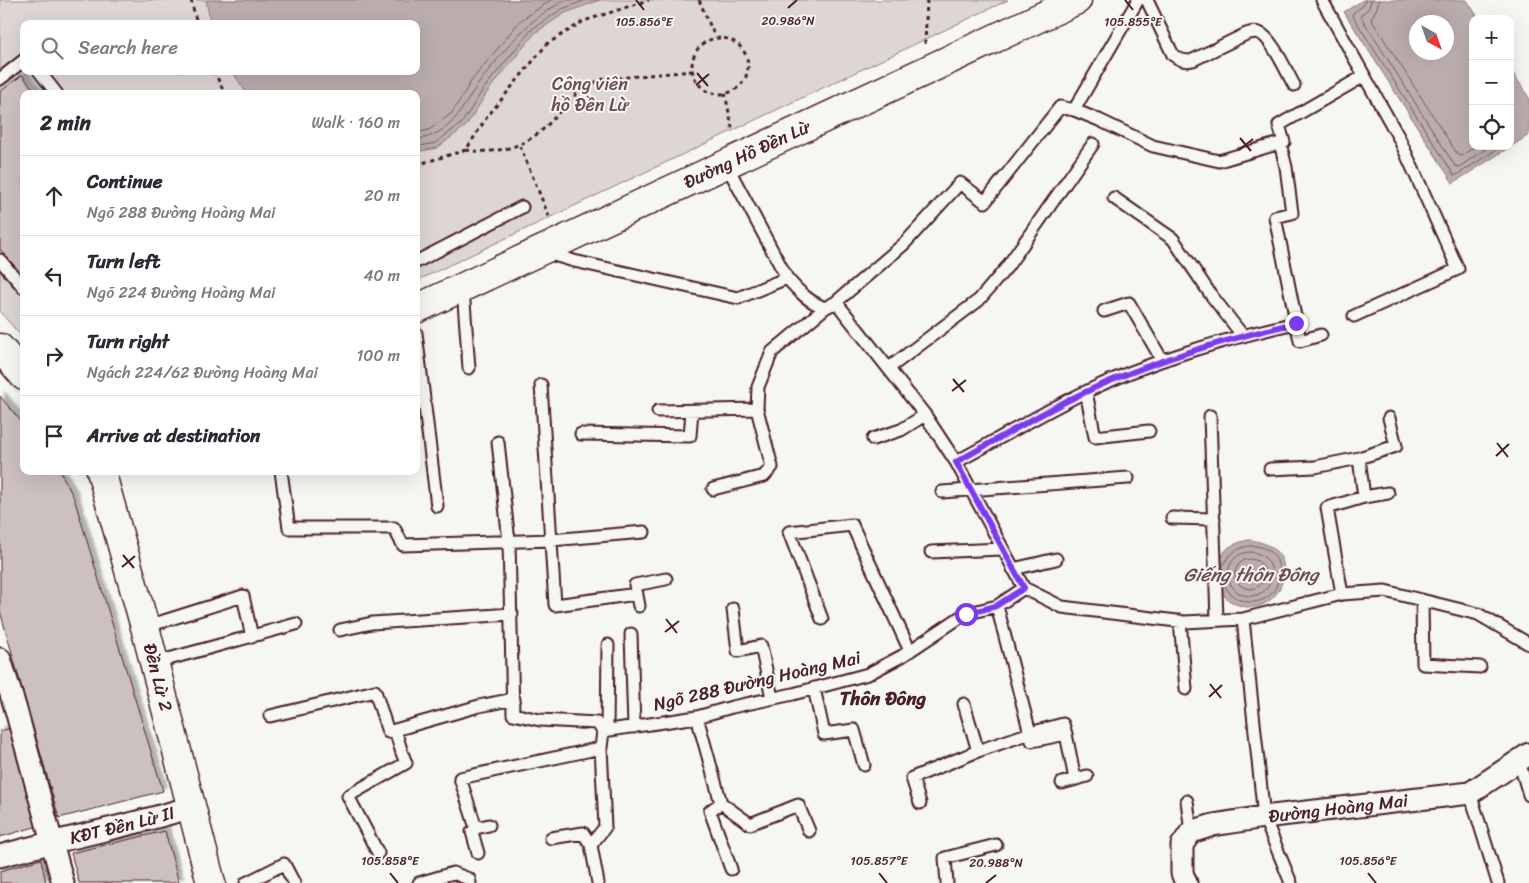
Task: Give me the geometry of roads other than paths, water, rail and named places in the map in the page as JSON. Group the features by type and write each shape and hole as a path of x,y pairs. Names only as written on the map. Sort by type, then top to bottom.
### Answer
{"street":[{"name":"Đường Hồ Đền Lừ","path":"420,307 540,251 731,152 1077,0"},
{"path":"0,348 20,371"},
{"name":"Đền Lừ 2","path":"102,475 146,627 211,883"},
{"name":"KĐT Đền Lừ II","path":"0,659 8,712 53,841 63,883"},
{"name":"Đường Hoàng Mai","path":"1191,832 1213,825 1264,817 1470,793 1524,757"},
{"name":"KĐT Đền Lừ II","path":"0,856 53,841 161,817 191,807"},
{"path":"1186,883 1182,873 1182,845 1191,832"}],"lane":[{"path":"1074,110 1138,0"},
{"path":"1147,0 1174,55 1180,60 1193,60 1244,35 1256,32 1267,38 1294,85"},
{"path":"1322,0 1399,138 1458,269 1354,316"},
{"path":"0,79 20,63"},
{"path":"42,75 54,90"},
{"path":"713,489 764,476 772,467 757,409 758,388 772,352 825,308 836,302 904,244 960,183 985,202 1060,107 1074,110 1099,120 1153,146 1219,161 1284,142 1279,125 1364,76"},
{"path":"1280,143 1286,167 1292,213 1275,217 1296,323 1300,341 1320,335"},
{"path":"889,368 979,300 1007,268 1093,144"},
{"path":"731,152 787,278 799,292 817,305 825,308"},
{"path":"1114,198 1173,239 1211,295 1243,336"},
{"path":"420,260 522,207"},
{"path":"540,251 738,298 787,278"},
{"path":"0,260 20,283"},
{"path":"463,287 469,368"},
{"path":"836,302 925,415 956,462 1024,588 1062,607 1180,621 1243,619 1342,594 1385,591 1478,614 1529,644"},
{"path":"1104,311 1129,303 1162,360"},
{"path":"956,462 1086,392 1162,360 1243,336 1296,323"},
{"path":"420,365 437,506"},
{"path":"541,385 555,605 638,600 635,585 666,579"},
{"path":"1086,392 1095,437 1149,430"},
{"path":"658,411 757,409"},
{"path":"581,434 690,436 692,411"},
{"path":"873,439 901,430 925,415"},
{"path":"1210,416 1217,620"},
{"path":"1270,469 1315,466 1358,458 1396,446 1389,418"},
{"path":"498,442 509,542 513,714 540,720 597,723 605,731"},
{"path":"1358,458 1364,496"},
{"path":"282,475 289,528 394,528 403,545 551,540 644,532"},
{"path":"942,492 1128,478"},
{"path":"1342,594 1327,508 1364,496 1388,493"},
{"path":"1172,518 1214,519"},
{"path":"822,619 789,532 852,525 910,651"},
{"path":"932,552 1002,549"},
{"path":"1013,569 1056,559"},
{"name":"Ngõ 288 Đường Hoàng Mai","path":"605,731 697,717 868,674 910,651 966,614 996,606 1024,588"},
{"path":"146,627 243,596 252,636"},
{"path":"1422,600 1423,664 1480,667"},
{"path":"996,606 1032,741 1066,734 1075,779"},
{"path":"733,609 738,651 761,646 772,698"},
{"path":"340,630 372,622 512,614"},
{"path":"1243,619 1264,817 1292,883"},
{"path":"1180,621 1186,689"},
{"path":"154,662 296,624"},
{"path":"631,634 634,727"},
{"path":"591,845 605,827 601,748 605,731 608,645"},
{"path":"814,688 824,734 854,730 864,765"},
{"path":"270,716 375,691 388,732 479,706 514,699"},
{"path":"964,704 978,751"},
{"path":"697,717 721,803 750,824 798,805 809,831"},
{"path":"378,853 348,796 406,763 395,730"},
{"path":"920,802 912,778 978,751 1030,733"},
{"path":"476,828 460,778 601,748"},
{"path":"1524,757 1529,795"},
{"path":"1062,783 1087,776"},
{"path":"1470,793 1498,883"},
{"path":"1187,801 1191,832"},
{"path":"721,803 710,811 731,869"},
{"path":"478,853 472,832 476,828 490,825"},
{"path":"551,838 583,833 591,845 598,883"},
{"path":"947,883 945,858 996,845"},
{"path":"246,883 284,864 294,883"},
{"path":"423,882 453,873 469,879 470,883"}],"water":[{"path":"206,0 600,0 565,13 535,33 488,91 466,126 437,148 420,151 420,90 244,90 235,75 420,75 420,20 210,20"},
{"path":"1363,0 1467,0 1476,15 1469,15 1469,150 1505,150 1453,183 1344,12"},
{"path":"1514,74 1529,98 1529,135 1514,144"},
{"name":"Giếng thôn Đông","path":"1248,540 1263,543 1276,551 1283,563 1284,570 1280,588 1275,595 1269,601 1255,607 1238,605 1230,601 1223,594 1220,587 1220,563 1224,553 1231,546"}],"district":[{"name":"Thôn Đông","path":"883,698"}],"park label":[{"name":"Công viên hồ Đền Lừ","path":"590,94"}]}
